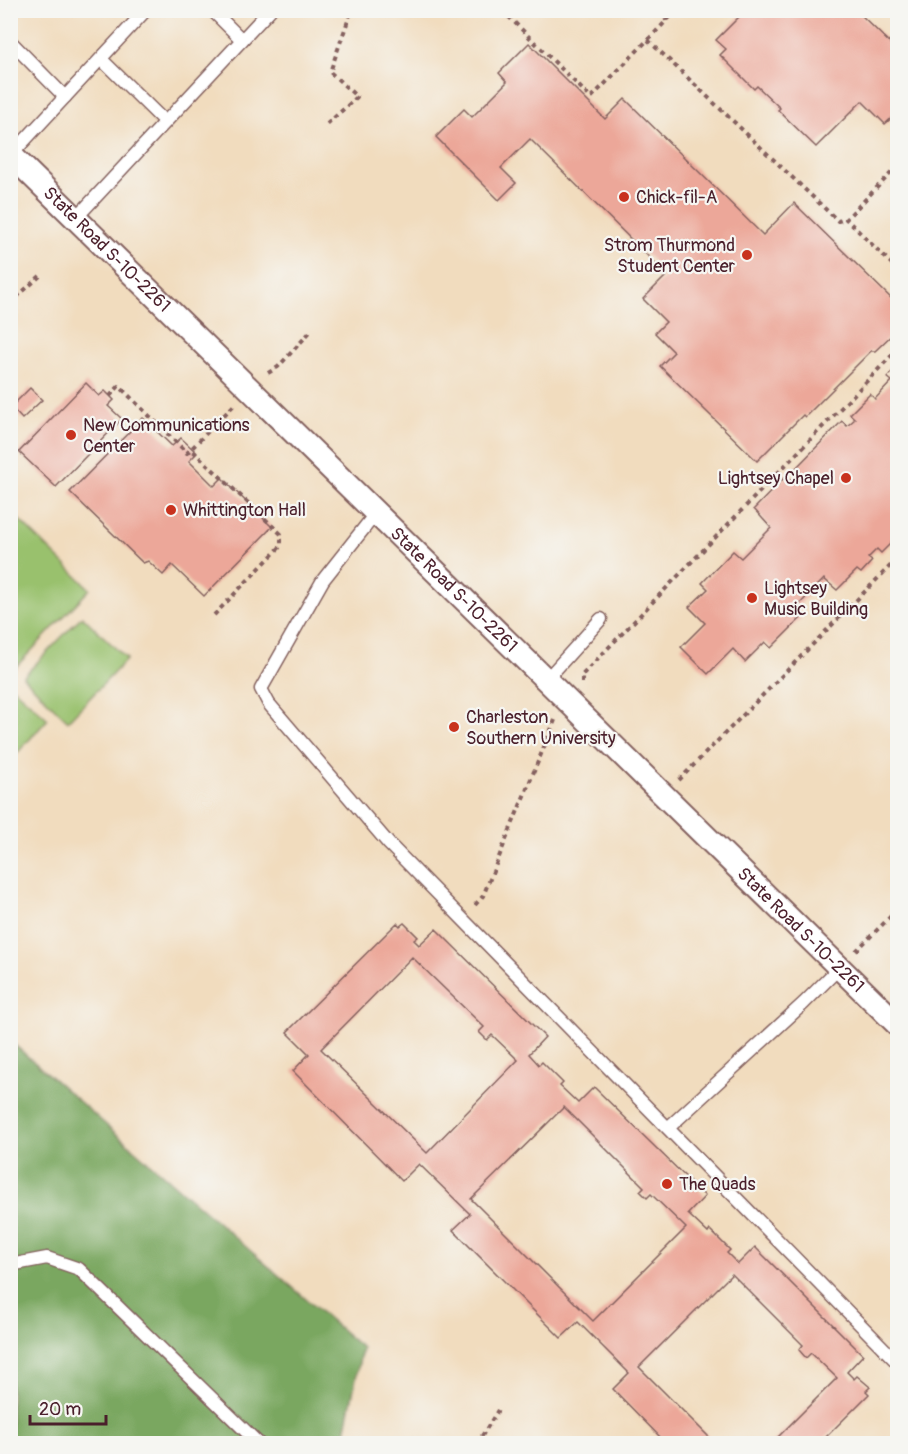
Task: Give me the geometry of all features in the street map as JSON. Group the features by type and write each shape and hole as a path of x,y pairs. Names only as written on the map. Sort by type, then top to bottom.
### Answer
{"street":[{"name":"State Road S-10-2261","path":"11,154 897,1025"}],"lane":[{"path":"11,154 146,10"},
{"path":"212,10 242,40"},
{"path":"76,218 270,10"},
{"path":"10,40 65,97"},
{"path":"101,59 165,122"},
{"path":"376,513 323,580 261,689 269,704 389,844 897,1363"},
{"path":"546,680 601,619"},
{"path":"668,1128 804,1004 839,968"},
{"path":"10,1265 47,1258 79,1269 259,1443"}],"path":[{"path":"327,124 357,97 330,72 351,12 349,10"},
{"path":"502,10 591,98 677,10"},
{"path":"664,10 666,21"},
{"path":"648,40 838,221 846,219 897,166"},
{"path":"846,219 897,270"},
{"path":"10,303 40,276"},
{"path":"110,396 119,386 187,453 260,377 278,367 310,332"},
{"path":"461,918 483,896 556,718 584,693 582,675 897,349"},
{"path":"191,449 281,534 281,546 214,615"},
{"path":"664,796 897,558"},
{"path":"839,968 897,909"},
{"path":"477,1443 498,1410"}],"green space":[{"path":"10,511 90,589 11,672 10,672"},
{"path":"82,616 127,659 68,721 23,677"},
{"path":"10,685 48,719 11,760 10,760"},
{"path":"10,1041 362,1348 343,1443 11,1443"}],"building":[{"path":"746,10 856,10 898,51 898,112 885,124 862,101 816,147 778,110 780,108 757,86 754,89 720,55 726,49 716,40"},
{"name":"Strom Thurmond Student Center","path":"529,43 605,119 625,99 763,235 794,203 898,305 898,329 875,351 871,351 757,461 660,366 674,352 655,333 666,322 643,299 667,275 530,139 501,168 516,183 499,200 436,137 464,109 472,117 507,82 499,73"},
{"name":"Lightsey Chapel","path":"898,366 898,536 881,553 877,549 868,558 872,561 861,573 857,570 837,590 824,579 793,611 801,618 771,648 765,642 745,662 733,649 708,674 681,647 705,623 689,607 708,589 702,583 733,551 741,558 771,528 754,509 786,476 792,481 800,472 796,468 842,421 847,426 855,419 850,414 870,394 875,399 892,381 887,377"},
{"name":"New Communications Center","path":"86,383 99,396 105,391 114,400 108,406 122,419 56,487 19,452"},
{"path":"30,388 42,400 22,419 11,407"},
{"name":"Whittington Hall","path":"143,418 172,446 181,438 197,453 189,461 214,486 222,478 272,527 204,596 172,565 163,575 148,561 143,563 70,492"},
{"name":"The Quads","path":"397,923 400,926 404,923 418,937 414,940 419,945 436,929 545,1037 529,1054 539,1065 542,1062 563,1083 560,1086 578,1103 594,1087 705,1196 688,1214 708,1233 710,1230 730,1250 727,1253 738,1264 755,1247 863,1355 847,1372 854,1379 857,1376 870,1387 866,1391 869,1394 819,1444 771,1444 837,1378 811,1353 806,1358 799,1350 803,1345 732,1274 639,1367 716,1444 667,1444 613,1389 629,1373 578,1322 561,1338 453,1230 470,1214 419,1164 402,1181 293,1071 309,1054 287,1032","holes":["412,957 484,1027 479,1032 487,1040 492,1035 518,1060 427,1153 321,1049","564,1107 644,1187 640,1191 647,1198 651,1194 686,1228 593,1321 471,1199"]}],"place":[{"name":"Chick-fil-A","path":"624,197"},
{"name":"Strom Thurmond Student Center","path":"747,255"},
{"name":"New Communications Center","path":"71,435"},
{"name":"Lightsey Chapel","path":"846,478"},
{"name":"Whittington Hall","path":"171,510"},
{"name":"Lightsey Music Building","path":"752,598"},
{"name":"Charleston Southern University","path":"454,727"},
{"name":"The Quads","path":"667,1184"}]}
